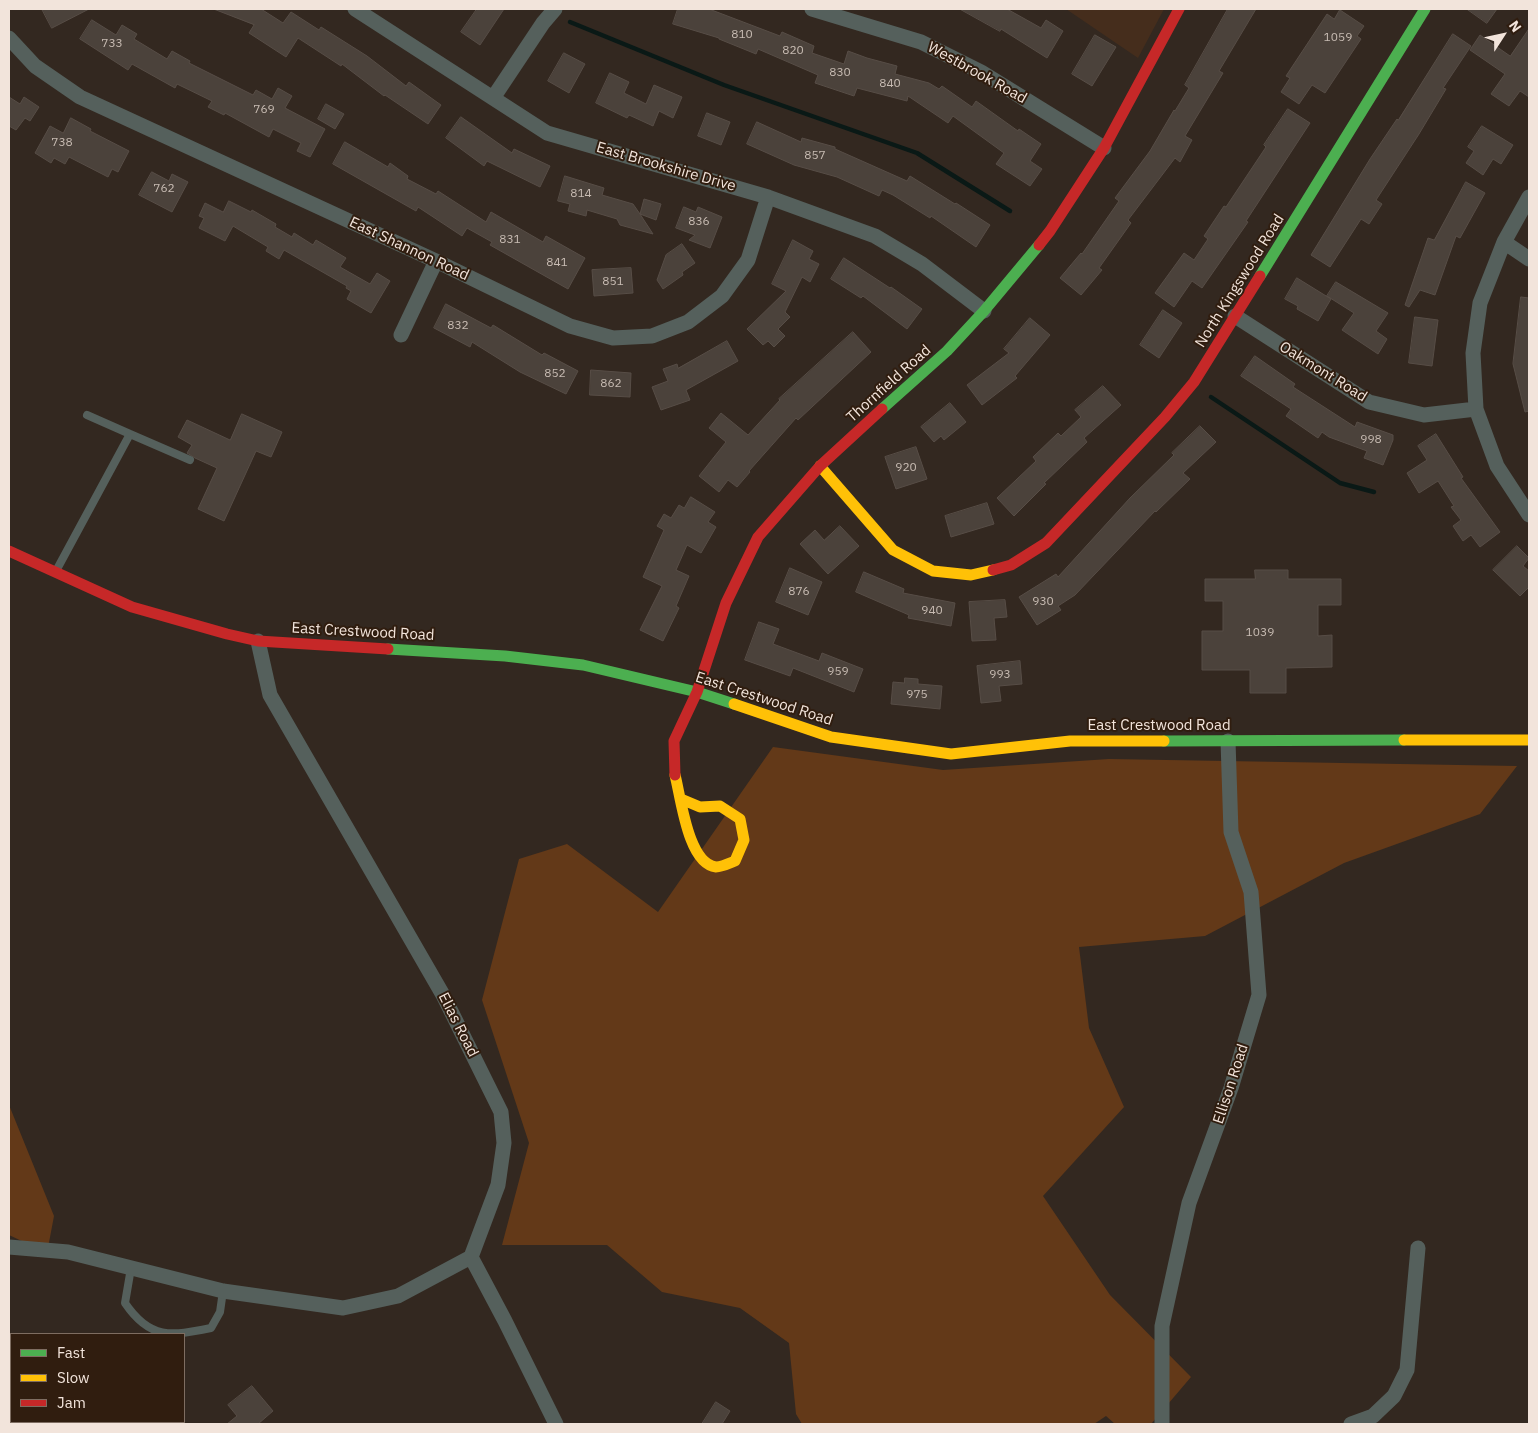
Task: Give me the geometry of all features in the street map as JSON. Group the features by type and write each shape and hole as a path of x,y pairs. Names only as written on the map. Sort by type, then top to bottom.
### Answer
{"street":[{"name":"East Brookshire Drive","path":"355,9 547,133 768,197 875,236 922,264 984,311"},
{"path":"493,98 554,9"},
{"name":"Westbrook Road","path":"812,9 920,42 981,72 1104,148"},
{"name":"Thornfield Road","path":"681,799 700,808 720,806 740,820 744,840 735,861 717,867 702,862 692,845 681,799 675,773 674,741 697,692 726,602 758,537 820,466 947,351 984,311 1050,231 1104,148 1179,9"},
{"name":"North Kingswood Road","path":"820,466 893,550 933,571 971,575 1011,566 1046,543 1165,417 1194,382 1425,9"},
{"name":"East Shannon Road","path":"9,38 35,66 80,96 436,261 570,326 613,338 652,336 688,322 722,296 748,260 768,197"},
{"path":"1529,196 1504,242 1480,304 1472,353 1476,409 1497,466 1529,515"},
{"path":"1504,242 1529,259"},
{"path":"400,336 436,261"},
{"name":"Oakmont Road","path":"1235,316 1369,402 1424,415 1476,409"},
{"name":"East Crestwood Road","path":"9,550 15,555 132,607 258,641 505,656 583,665 697,692 831,737 951,754 1070,741 1529,740"},
{"name":"Elias Road","path":"258,641 270,695 444,995 501,1112 504,1143 498,1185 471,1257"},
{"name":"Ellison Road","path":"1162,1424 1162,1326 1189,1203 1231,1088 1259,995 1251,892 1231,832 1228,741"},
{"path":"9,1247 68,1252 223,1291 343,1308 398,1296 471,1257 506,1321 556,1424"},
{"path":"1351,1424 1373,1416 1394,1396 1407,1370 1418,1248"}],"lane":[{"path":"87,415 190,460"},
{"path":"55,572 130,434"},
{"path":"131,1268 125,1303 135,1318 155,1332 184,1333 211,1328 220,1312 223,1291"}],"shaded area":[{"path":"1066,9 1164,9 1138,58"},
{"path":"773,747 943,770 1109,759 1517,766 1480,814 1344,863 1205,936 1079,947 1089,1028 1124,1107 1043,1196 1110,1295 1191,1377 1151,1424 1115,1424 1106,1416 1094,1424 802,1424 796,1414 789,1343 740,1308 662,1292 607,1245 502,1245 529,1143 482,1000 519,859 567,844 658,912"},
{"path":"9,1105 54,1216 47,1253 9,1235"}],"building":[{"path":"42,9 89,9 52,28"},
{"path":"214,9 261,9 283,23 291,12 319,30 321,27 367,56 406,86 409,82 441,105 428,124 384,96 342,64 341,66 298,38 286,57 249,33 254,25"},
{"path":"477,9 504,9 480,45 461,32"},
{"path":"678,9 709,9 780,36 782,32 814,46 812,53 844,64 848,51 897,66 895,74 929,83 939,89 942,86 972,107 976,101 1018,131 1019,129 1041,144 1030,161 1042,169 1030,186 996,164 1004,153 953,116 948,123 908,96 907,101 857,88 854,96 815,83 818,75 758,49 756,54 719,38 673,24"},
{"path":"960,9 1007,9 1041,28 1046,20 1063,31 1047,58 1001,29 1000,31"},
{"path":"1228,9 1256,9 1219,71 1223,73 1185,136 1192,140 1180,162 1175,158 1128,220 1131,223 1099,268 1102,270 1081,295 1060,278 1082,254 1119,201 1115,198 1150,151 1189,88 1185,85"},
{"path":"1467,9 1497,9 1487,23"},
{"path":"1340,10 1364,26 1357,36 1361,39 1325,93 1312,85 1299,104 1281,92 1290,78 1286,76 1327,14 1334,19"},
{"path":"92,20 116,35 122,25 137,34 134,39 167,59 172,51 190,61 189,63 253,95 256,90 272,99 278,88 292,96 285,108 325,129 310,157 297,151 301,143 273,129 269,137 225,113 224,115 208,107 212,101 177,84 175,88 132,64 128,70 80,39"},
{"path":"1529,29 1529,97 1520,91 1509,106 1491,94 1505,74 1470,50 1480,35 1510,56"},
{"path":"1453,34 1471,46 1443,88 1446,89 1419,134 1376,200 1382,204 1369,224 1361,219 1330,267 1311,255 1370,159 1398,120"},
{"path":"1095,35 1116,47 1092,86 1072,74"},
{"path":"564,53 585,64 569,93 548,81"},
{"path":"610,73 629,82 624,93 646,104 654,85 682,97 673,118 659,111 653,126 629,115 627,118 596,103"},
{"path":"9,97 20,104 24,97 39,107 30,121 25,118 16,130 9,126"},
{"path":"326,104 344,114 335,129 318,119"},
{"path":"1288,109 1310,123 1246,221 1248,222 1202,288 1192,281 1174,307 1155,293 1184,253 1194,260 1208,239 1204,236 1266,147 1264,145"},
{"path":"707,113 730,122 721,145 698,136"},
{"path":"461,117 512,153 514,149 550,166 540,187 487,161 484,166 446,138"},
{"path":"71,118 91,129 90,131 129,151 118,172 112,169 108,177 69,157 65,164 54,158 51,163 35,153 50,126 63,133"},
{"path":"757,122 801,142 802,138 835,147 835,149 907,181 910,176 990,225 976,247 931,216 930,218 882,190 879,196 837,177 794,165 747,144"},
{"path":"1482,126 1513,145 1501,164 1493,159 1483,175 1466,163 1474,151 1468,147"},
{"path":"345,142 388,167 390,163 408,176 407,179 436,194 438,191 486,222 491,212 543,242 546,236 585,258 568,289 490,245 492,242 467,228 462,236 418,207 416,211 333,164"},
{"path":"152,172 169,181 172,174 188,182 172,212 139,195"},
{"path":"565,176 604,188 602,195 633,204 653,234 620,225 617,219 587,210 586,216 568,211 570,204 558,201"},
{"path":"1466,182 1485,193 1460,238 1456,236 1435,295 1420,290 1409,307 1405,305 1428,238 1434,240"},
{"path":"644,199 661,204 656,220 640,214"},
{"path":"229,201 251,212 252,210 276,224 275,227 292,237 294,233 313,245 316,240 346,258 340,267 370,284 377,273 390,281 371,313 347,299 351,291 346,288 347,286 284,250 279,259 266,251 268,247 233,226 225,241 199,228 204,218 199,216 205,203 223,212"},
{"path":"684,207 696,212 698,207 722,217 710,248 689,240 695,235 676,228"},
{"path":"793,240 813,251 809,259 819,264 810,282 802,277 785,312 790,317 778,329 785,336 774,347 768,341 763,345 747,329 786,291 772,284"},
{"path":"682,244 695,263 682,272 683,275 663,289 657,280 666,255"},
{"path":"844,258 922,309 907,329 863,296 861,298 831,279"},
{"path":"631,268 633,293 594,296 592,270"},
{"path":"1297,278 1331,299 1318,321 1297,309 1298,306 1285,299"},
{"path":"1336,282 1388,313 1376,331 1387,339 1378,354 1342,330 1354,313 1327,296"},
{"path":"1521,297 1529,298 1529,411 1525,412 1513,364"},
{"path":"446,304 491,328 493,325 542,355 544,353 578,371 566,394 520,372 472,342 470,347 434,328"},
{"path":"1163,310 1182,323 1159,358 1140,345"},
{"path":"1415,317 1438,320 1432,366 1409,363"},
{"path":"1030,318 1050,335 1015,376 1017,378 982,405 967,385 1009,353 1004,349"},
{"path":"853,332 871,352 798,420 796,418 737,487 728,480 719,492 699,476 726,442 709,428 721,413 748,435 779,399"},
{"path":"727,341 738,361 686,390 690,400 661,410 652,387 668,381 663,369 677,364 678,368"},
{"path":"1255,356 1295,384 1293,387 1355,427 1357,422 1393,435 1393,440 1383,465 1364,458 1367,451 1329,437 1322,432 1318,438 1286,416 1291,409 1241,376"},
{"path":"591,370 631,373 630,397 590,395"},
{"path":"1103,386 1121,405 1084,438 1087,442 1044,483 1046,484 1014,516 997,498 1036,461 1033,457 1058,433 1061,436 1081,417 1075,410"},
{"path":"950,403 966,422 944,440 941,436 934,442 921,427"},
{"path":"242,414 282,432 271,457 256,451 224,521 198,509 217,468 187,453 192,445 178,437 187,420 230,440"},
{"path":"1200,426 1216,442 1183,473 1190,479 1155,511 1075,595 1058,606 1061,610 1037,625 1019,597 1056,574 1058,577 1130,498 1174,455 1172,453"},
{"path":"1436,434 1463,477 1461,478 1500,532 1480,547 1471,535 1463,541 1453,526 1461,520 1451,507 1454,506 1438,481 1419,493 1407,473 1427,460 1418,446"},
{"path":"916,447 927,479 896,489 885,457"},
{"path":"691,497 715,512 708,522 716,527 701,553 687,545 676,570 689,576 676,606 679,608 663,641 640,630 662,586 643,577 664,530 657,526 664,514 671,518 679,505 684,508"},
{"path":"987,503 994,524 951,537 945,516"},
{"path":"840,526 859,546 828,574 800,544 815,530 824,540"},
{"path":"1517,546 1529,558 1523,566 1529,571 1529,587 1520,596 1493,570"},
{"path":"790,568 822,582 808,615 776,602"},
{"path":"1255,570 1288,570 1288,579 1341,579 1341,605 1318,605 1318,636 1332,635 1332,667 1286,668 1286,693 1250,693 1250,670 1202,670 1202,631 1223,631 1223,601 1205,601 1205,579 1255,579"},
{"path":"864,572 904,589 903,593 955,603 951,626 908,618 909,615 856,592"},
{"path":"1005,600 1007,617 994,618 996,640 972,641 969,602"},
{"path":"759,622 779,629 773,644 819,661 822,653 863,669 854,692 793,668 790,676 745,660"},
{"path":"1020,661 1022,684 999,686 1001,701 981,703 977,666"},
{"path":"905,678 918,679 918,684 942,686 940,709 891,704 893,682 904,683"},
{"path":"252,1386 273,1411 258,1424 227,1424 237,1416 228,1405"},
{"path":"716,1402 730,1411 722,1424 702,1424"}],"waterway":[{"path":"570,22 724,85 917,153 1010,211"},
{"path":"1211,397 1340,483 1374,492"}],"traffic: fast":[{"path":"1260,276 1425,9"},
{"path":"882,409 947,351 984,311 1039,245"},
{"path":"388,649 505,656 583,665 697,692 734,704"},
{"path":"1164,741 1404,740"}],"traffic: slow":[{"path":"820,466 893,550 933,571 971,575 993,570"},
{"path":"734,704 831,737 951,754 1070,741 1164,741"},
{"path":"1404,740 1529,740"},
{"path":"675,775 687,829 699,855 706,863 716,867 735,861 744,840 740,819 720,806 700,807 681,799"}],"traffic: jam":[{"path":"1039,245 1104,148 1179,9"},
{"path":"993,570 1011,565 1046,543 1165,417 1194,382 1260,276"},
{"path":"675,775 674,741 697,692 726,603 758,537 820,466 882,409"},
{"path":"9,551 132,607 227,634 258,641 388,649"}]}
